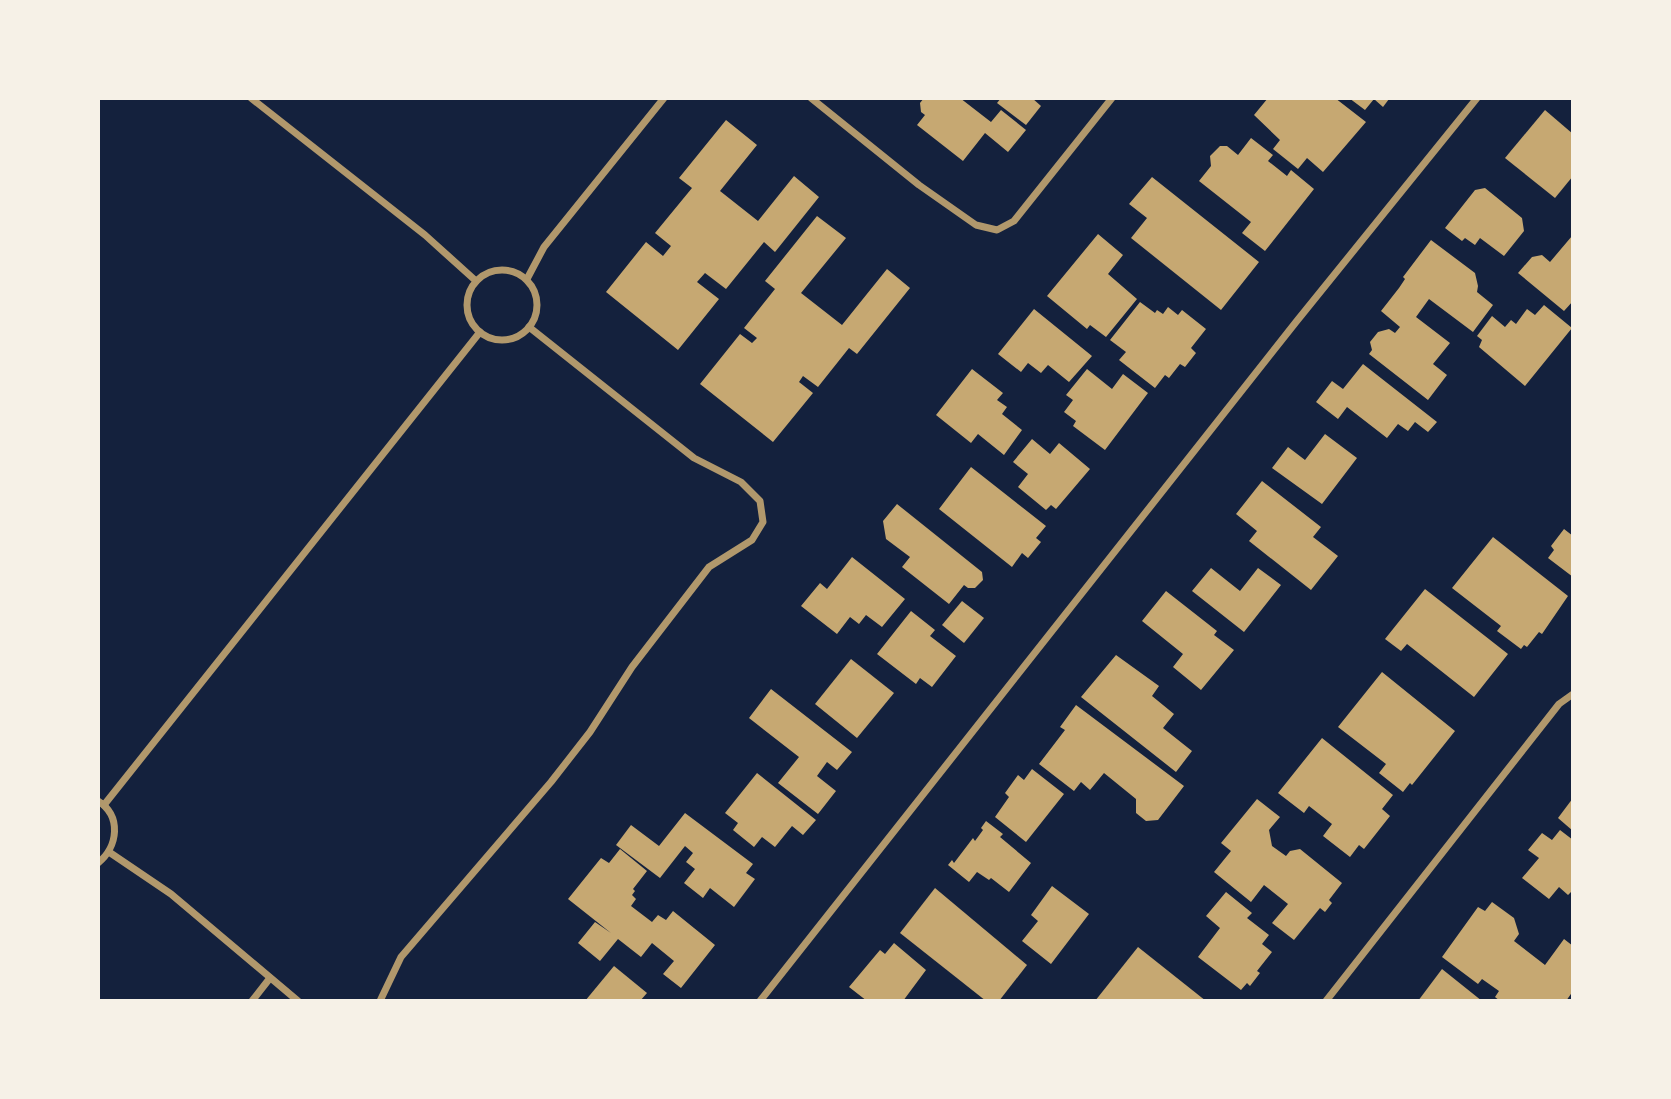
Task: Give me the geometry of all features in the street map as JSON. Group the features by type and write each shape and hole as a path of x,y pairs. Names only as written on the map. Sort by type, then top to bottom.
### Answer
{"street":[{"path":"251,98 425,235 476,281"},
{"path":"527,279 544,247 664,98"},
{"path":"811,98 919,185 976,225 997,230 1014,221 1112,98"},
{"path":"760,1001 1296,322 1477,98"},
{"path":"497,270 509,270 527,279 534,289 537,301 537,313 529,327 509,340 496,339 480,332 472,322 467,299 476,281 497,270"},
{"path":"380,1001 401,957 551,782 590,732 632,667 709,567 752,540 763,522 760,501 741,482 694,458 529,327"},
{"path":"98,863 114,842 115,829 111,816 101,803 480,332"},
{"path":"1326,1001 1559,704 1573,694"},
{"path":"109,852 171,894 298,1001"},
{"path":"252,1001 271,978"}],"building":[{"path":"924,98 960,98 991,122 1001,110 1026,130 1008,152 985,133 963,161 917,125 925,115 921,112 920,103"},
{"path":"1001,98 1032,98 1041,106 1026,125 997,103"},
{"path":"1268,98 1335,98 1366,122 1323,172 1307,158 1298,169 1273,149 1280,140 1254,115"},
{"path":"1349,98 1389,99 1383,107 1374,99 1365,110"},
{"path":"1545,110 1573,134 1573,176 1555,198 1505,158"},
{"path":"726,120 757,145 720,191 758,221 794,176 819,197 775,252 764,242 726,289 705,273 697,282 719,299 678,350 606,292 646,242 663,256 671,246 655,233 692,188 679,178"},
{"path":"1251,138 1273,155 1268,161 1287,176 1291,170 1314,189 1265,251 1242,233 1251,222 1199,181 1211,166 1210,156 1220,146 1227,146 1238,155"},
{"path":"1152,177 1259,262 1221,310 1131,238 1147,218 1129,204"},
{"path":"1485,188 1522,218 1524,231 1504,256 1480,238 1475,245 1465,238 1462,241 1445,228 1475,190"},
{"path":"817,216 846,238 801,293 842,325 887,269 910,288 857,354 849,348 818,387 803,376 799,382 813,393 773,442 700,384 740,334 752,343 757,338 744,328 775,289 765,281"},
{"path":"1098,234 1123,255 1108,274 1137,299 1106,337 1090,325 1087,329 1047,296"},
{"path":"1572,236 1573,301 1564,311 1518,273 1532,257 1542,255 1550,262"},
{"path":"1431,240 1475,273 1477,292 1493,305 1473,332 1429,299 1416,317 1450,343 1433,364 1447,375 1428,400 1369,354 1372,350 1370,342 1378,332 1389,329 1395,333 1400,327 1381,311"},
{"path":"1140,302 1155,313 1157,310 1163,314 1168,307 1178,315 1182,310 1206,329 1191,348 1196,353 1185,367 1180,364 1169,378 1165,375 1155,388 1119,360 1126,352 1110,340"},
{"path":"1544,305 1572,328 1525,386 1479,347 1482,340 1477,336 1492,316 1505,327 1511,320 1516,324 1527,309 1535,315"},
{"path":"1034,309 1092,356 1069,382 1048,365 1041,373 1028,363 1021,372 998,354"},
{"path":"1363,364 1437,422 1428,432 1415,422 1408,431 1398,424 1387,438 1347,407 1338,419 1316,402 1332,381 1343,389"},
{"path":"972,369 1003,393 997,400 1007,407 1002,414 1022,430 1004,455 978,434 971,443 936,415"},
{"path":"1087,369 1112,389 1123,374 1148,393 1105,450 1073,426 1076,421 1064,412 1073,400 1066,395"},
{"path":"1325,434 1357,458 1322,504 1272,468 1288,447 1305,460"},
{"path":"1032,439 1050,454 1059,443 1090,469 1056,509 1051,505 1046,510 1018,487 1028,474 1013,462"},
{"path":"971,467 1046,526 1036,538 1041,542 1028,558 1022,553 1012,567 939,509"},
{"path":"1262,481 1321,527 1313,537 1338,556 1311,590 1249,541 1257,531 1236,514"},
{"path":"897,504 982,572 983,580 975,588 964,585 949,604 902,567 910,557 886,539 883,521"},
{"path":"1564,529 1573,536 1573,577 1548,558 1554,550 1551,546"},
{"path":"1493,537 1568,596 1542,634 1539,632 1527,647 1524,645 1521,649 1497,631 1501,626 1452,588"},
{"path":"852,557 905,599 882,627 866,615 859,624 850,617 837,634 801,606 820,583 827,589"},
{"path":"1211,568 1240,591 1258,568 1281,585 1244,632 1192,591"},
{"path":"1425,589 1508,654 1474,697 1407,644 1401,651 1385,639"},
{"path":"1166,591 1217,631 1214,635 1234,650 1201,690 1173,667 1183,654 1142,621"},
{"path":"962,601 984,618 964,643 942,625"},
{"path":"911,611 935,630 930,636 956,656 932,687 920,678 916,684 877,654"},
{"path":"1116,655 1159,686 1152,696 1174,714 1163,728 1192,751 1176,772 1081,697"},
{"path":"851,659 894,693 857,738 815,704"},
{"path":"1382,672 1455,731 1412,785 1410,783 1403,792 1379,773 1386,764 1338,727"},
{"path":"771,689 852,752 837,770 827,762 817,776 836,791 818,814 778,783 799,757 749,718"},
{"path":"1076,705 1184,786 1158,820 1146,821 1136,813 1136,799 1104,773 1090,790 1081,782 1074,791 1039,764 1065,730 1060,727"},
{"path":"1322,738 1393,795 1382,809 1390,816 1364,849 1359,845 1350,857 1323,836 1332,824 1309,806 1304,813 1278,793"},
{"path":"1032,769 1064,794 1026,842 995,817 1009,797 1005,793 1018,775 1024,780"},
{"path":"757,773 816,820 803,835 792,826 775,847 762,837 754,847 733,830 738,823 725,813"},
{"path":"1573,798 1573,831 1558,818"},
{"path":"1257,799 1280,817 1269,830 1272,846 1286,856 1290,851 1300,849 1342,883 1329,900 1332,903 1325,912 1320,908 1294,940 1272,923 1288,904 1264,885 1251,902 1214,872 1231,851 1221,843"},
{"path":"685,813 753,864 746,873 755,879 734,907 710,888 703,898 684,883 695,869 686,862 693,853 685,846 660,878 616,845 631,825 659,846"},
{"path":"986,821 1003,834 1000,837 1031,863 1009,892 991,878 989,880 977,872 969,882 948,865 952,860 954,863 973,838 975,841"},
{"path":"1560,830 1573,840 1573,894 1571,892 1568,895 1559,887 1549,899 1522,878 1539,858 1528,850 1542,833 1552,840"},
{"path":"620,849 647,871 633,889 635,891 632,895 636,899 631,906 652,922 658,915 666,920 673,911 715,945 681,988 663,974 674,961 652,943 641,957 618,939 600,961 578,943 595,922 611,933 568,899 601,858 609,863"},
{"path":"1052,886 1089,914 1051,964 1022,941 1038,921 1031,915"},
{"path":"935,888 1027,965 999,1001 986,1001 900,933"},
{"path":"1226,892 1252,913 1247,918 1269,935 1262,944 1272,952 1257,971 1260,973 1250,986 1247,983 1241,990 1198,957 1220,928 1206,916"},
{"path":"1492,902 1514,918 1519,934 1514,941 1545,965 1564,939 1573,946 1573,991 1566,1001 1500,1001 1495,997 1499,991 1482,979 1478,984 1442,957 1478,907 1485,911"},
{"path":"894,943 926,970 903,1001 867,1001 849,987 880,950 885,954"},
{"path":"1138,947 1206,1001 1095,1001"},
{"path":"614,966 647,993 640,1001 585,1001"},
{"path":"1442,969 1482,1001 1418,1001"}]}
